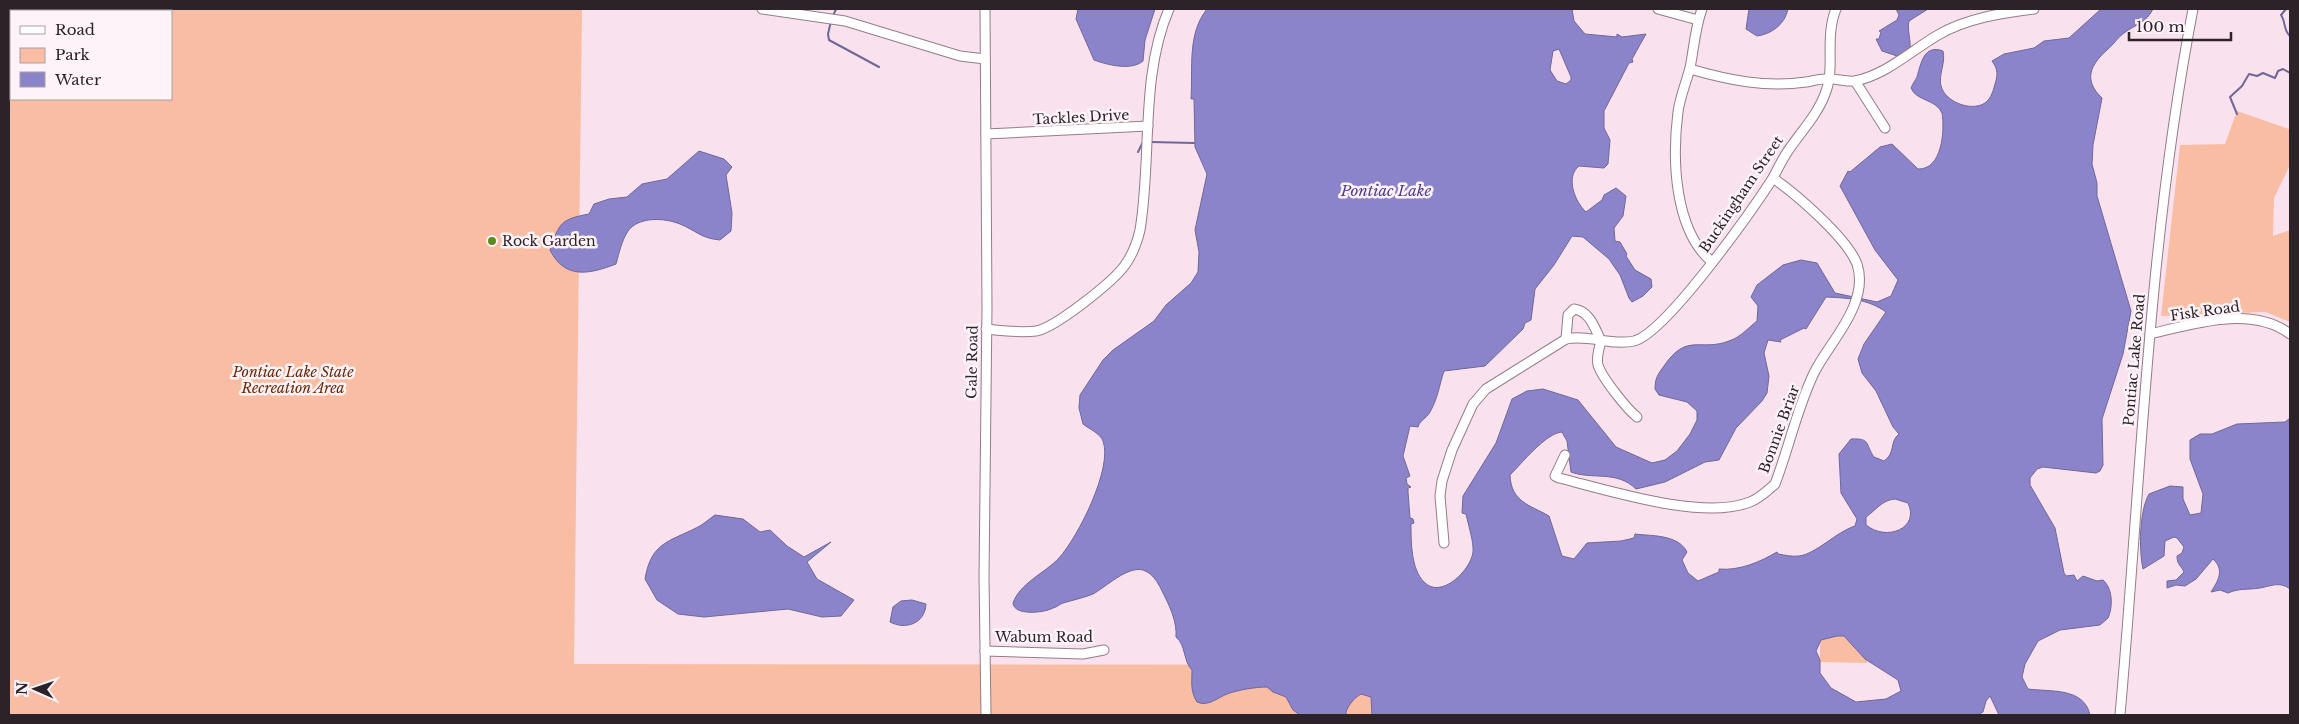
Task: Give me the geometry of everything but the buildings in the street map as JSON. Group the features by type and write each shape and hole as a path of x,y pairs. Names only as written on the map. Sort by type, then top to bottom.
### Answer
{"street":[{"path":"762,9 845,21 960,56 985,59"},
{"name":"Gale Road","path":"985,9 986,329 984,568 986,715"},
{"name":"Tackles Drive","path":"986,134 1148,126 1159,41 1162,25 1169,9"},
{"path":"1658,9 1698,20"},
{"path":"1702,9 1698,20 1690,69 1678,111 1676,137 1678,187 1687,228 1701,253 1712,262"},
{"name":"Buckingham Street","path":"1566,340 1575,337 1601,341 1634,341 1649,333 1668,315 1712,262 1773,178 1783,158 1820,104 1830,78 1828,44 1830,26 1836,9"},
{"path":"1690,69 1733,81 1754,83 1807,82 1830,78 1838,81 1855,80 1892,65 1939,34 1954,27 2000,14 2034,9"},
{"name":"Pontiac Lake Road","path":"2120,715 2150,334 2176,105 2192,9"},
{"path":"1855,80 1886,128"},
{"path":"986,329 1018,332 1038,331 1058,322 1124,266 1135,247 1140,230 1148,126"},
{"name":"Bonnie Briar","path":"1565,454 1555,476 1559,478 1687,506 1716,508 1750,502 1762,495 1774,484 1813,375 1844,326 1860,285 1856,263 1848,249 1788,189 1773,178"},
{"path":"1444,543 1440,496 1442,481 1452,450 1473,404 1486,389 1566,340 1568,315 1574,309 1584,312 1588,316 1601,341 1597,355 1601,370 1628,410 1637,417"},
{"name":"Fisk Road","path":"2150,334 2214,322 2253,319 2268,321 2290,334"},
{"name":"Wabum Road","path":"985,651 1083,654 1104,650"}],"green space":[{"name":"Pontiac Lake State Recreation Area","path":"9,9 582,9 574,664 1388,665 1709,715 9,715"},
{"path":"2237,111 2289,129 2290,165 2274,198 2273,236 2290,230 2290,322 2266,312 2161,316 2180,145 2225,144"},
{"path":"1820,635 1867,635 1867,663 1820,662"}],"water":[{"path":"1078,9 1155,9 1145,40 1143,61 1132,66 1126,66 1112,65 1094,60 1076,19"},
{"name":"Pontiac Lake","path":"1207,9 1572,9 1574,21 1585,34 1617,37 1617,34 1622,37 1646,34 1632,59 1633,62 1629,63 1604,111 1604,128 1610,140 1608,164 1604,168 1579,166 1575,171 1572,183 1575,196 1586,212 1602,200 1604,195 1616,188 1626,196 1623,216 1614,228 1615,241 1620,242 1635,270 1651,279 1652,287 1643,296 1632,302 1620,275 1609,259 1583,237 1572,236 1554,265 1535,289 1531,320 1525,323 1523,329 1485,366 1444,371 1437,397 1430,412 1418,427 1410,426 1403,456 1410,476 1406,478 1407,484 1411,487 1408,488 1408,492 1410,518 1413,519 1414,523 1411,524 1411,531 1414,563 1424,582 1431,587 1439,587 1446,585 1461,574 1471,559 1473,543 1466,514 1462,513 1463,496 1496,443 1512,399 1527,391 1543,389 1578,400 1616,447 1652,463 1665,460 1677,451 1690,434 1697,420 1697,411 1687,402 1659,395 1655,389 1659,374 1672,356 1680,349 1687,346 1719,344 1729,341 1741,335 1757,321 1758,306 1751,297 1757,285 1783,265 1801,260 1817,263 1835,293 1877,302 1891,296 1898,280 1875,250 1840,186 1848,171 1850,172 1880,147 1892,144 1918,169 1926,168 1937,156 1942,139 1942,113 1939,108 1917,95 1911,88 1927,52 1931,50 1943,51 1944,60 1940,82 1947,96 1963,105 1981,105 1987,102 1991,96 1997,75 1992,61 2004,54 2034,48 2044,41 2069,38 2101,9 2153,9 2144,20 2122,35 2102,55 2091,73 2092,85 2102,98 2093,145 2092,164 2097,183 2097,196 2131,311 2123,354 2102,419 2103,465 2100,471 2096,473 2043,467 2037,469 2030,478 2030,485 2055,528 2064,573 2066,576 2074,575 2077,581 2083,576 2097,581 2103,580 2109,588 2111,609 2108,618 2100,625 2060,630 2038,641 2025,664 2022,677 2028,689 2056,691 2074,695 2087,706 2090,715 1999,715 1990,696 1986,701 1983,712 1977,715 1372,715 1371,697 1361,694 1351,703 1346,715 1300,715 1293,710 1286,697 1273,692 1267,687 1236,691 1209,703 1197,702 1192,690 1192,670 1176,637 1175,621 1169,606 1157,581 1151,574 1143,570 1130,571 1093,594 1063,603 1049,610 1024,612 1018,610 1013,603 1016,596 1027,584 1059,558 1075,535 1092,502 1103,468 1105,453 1103,441 1097,433 1083,424 1079,408 1080,395 1103,360 1113,350 1154,321 1166,305 1191,283 1198,272 1199,252 1195,230 1207,174 1195,147 1194,99 1191,99 1192,52 1196,29","holes":["1559,49 1571,77 1571,80 1566,84 1557,81 1550,70 1553,51","1826,297 1865,302 1886,312 1864,344 1858,359 1862,373 1876,391 1893,427 1899,434 1894,440 1890,455 1884,461 1874,457 1865,441 1857,439 1851,439 1839,454 1841,493 1857,519 1855,526 1812,551 1796,556 1778,554 1777,552 1749,565 1734,569 1719,569 1719,572 1698,581 1688,573 1682,560 1687,552 1683,546 1663,537 1635,534 1634,538 1621,541 1587,543 1574,559 1562,556 1549,516 1523,502 1514,491 1510,475 1549,437 1562,432 1567,441 1571,472 1621,479 1636,489 1665,482 1705,462 1719,460 1736,428 1762,401 1767,393 1769,376 1764,353 1768,340 1781,342 1780,340 1804,328 1806,329","1895,499 1908,503 1911,512 1906,525 1892,532 1874,530 1866,525 1866,517 1883,503","1844,636 1865,659 1898,680 1901,691 1886,699 1856,702 1831,688 1820,673 1820,660 1816,651 1821,640"]},
{"path":"1749,9 1788,9 1781,24 1773,31 1757,36 1746,29"},
{"path":"1896,9 1928,9 1909,21 1910,49 1897,56 1882,51 1876,39 1879,39 1881,32 1879,31 1897,20 1899,15"},
{"path":"699,151 724,159 732,167 726,175 732,213 731,231 720,240 703,236 674,222 652,220 639,223 628,231 622,242 616,264 588,272 579,272 563,266 556,260 550,250 559,228 567,220 589,214 594,204 609,199 627,197 642,184 667,179"},
{"path":"2290,418 2290,589 2283,585 2275,585 2236,590 2228,593 2220,590 2211,592 2219,576 2219,567 2213,559 2196,579 2185,586 2176,585 2167,588 2167,581 2176,580 2184,572 2178,563 2177,556 2182,553 2184,547 2174,537 2165,541 2164,556 2143,569 2141,531 2143,511 2149,494 2170,486 2183,487 2183,499 2190,515 2201,513 2203,494 2190,459 2190,440 2200,434 2212,434 2237,424 2285,422"},
{"path":"715,515 743,519 760,532 770,530 787,546 804,557 831,542 807,562 817,579 854,600 841,616 822,617 788,609 704,617 678,614 657,600 645,579 648,567 656,551 662,545 699,527"},
{"path":"912,600 926,604 925,611 918,621 908,625 890,622 893,607 901,601"}],"waterway":[{"path":"833,16 836,9"},
{"path":"2286,9 2281,15 2286,31 2290,36"},
{"path":"831,21 828,34 829,40 879,67"},
{"path":"2237,114 2230,97 2242,86 2249,74 2257,76 2263,73 2275,78 2278,71 2283,69 2290,73"},
{"path":"1138,152 1143,142"},
{"path":"1151,142 1194,143"}],"place":[{"name":"Rock Garden","path":"492,241"}]}
